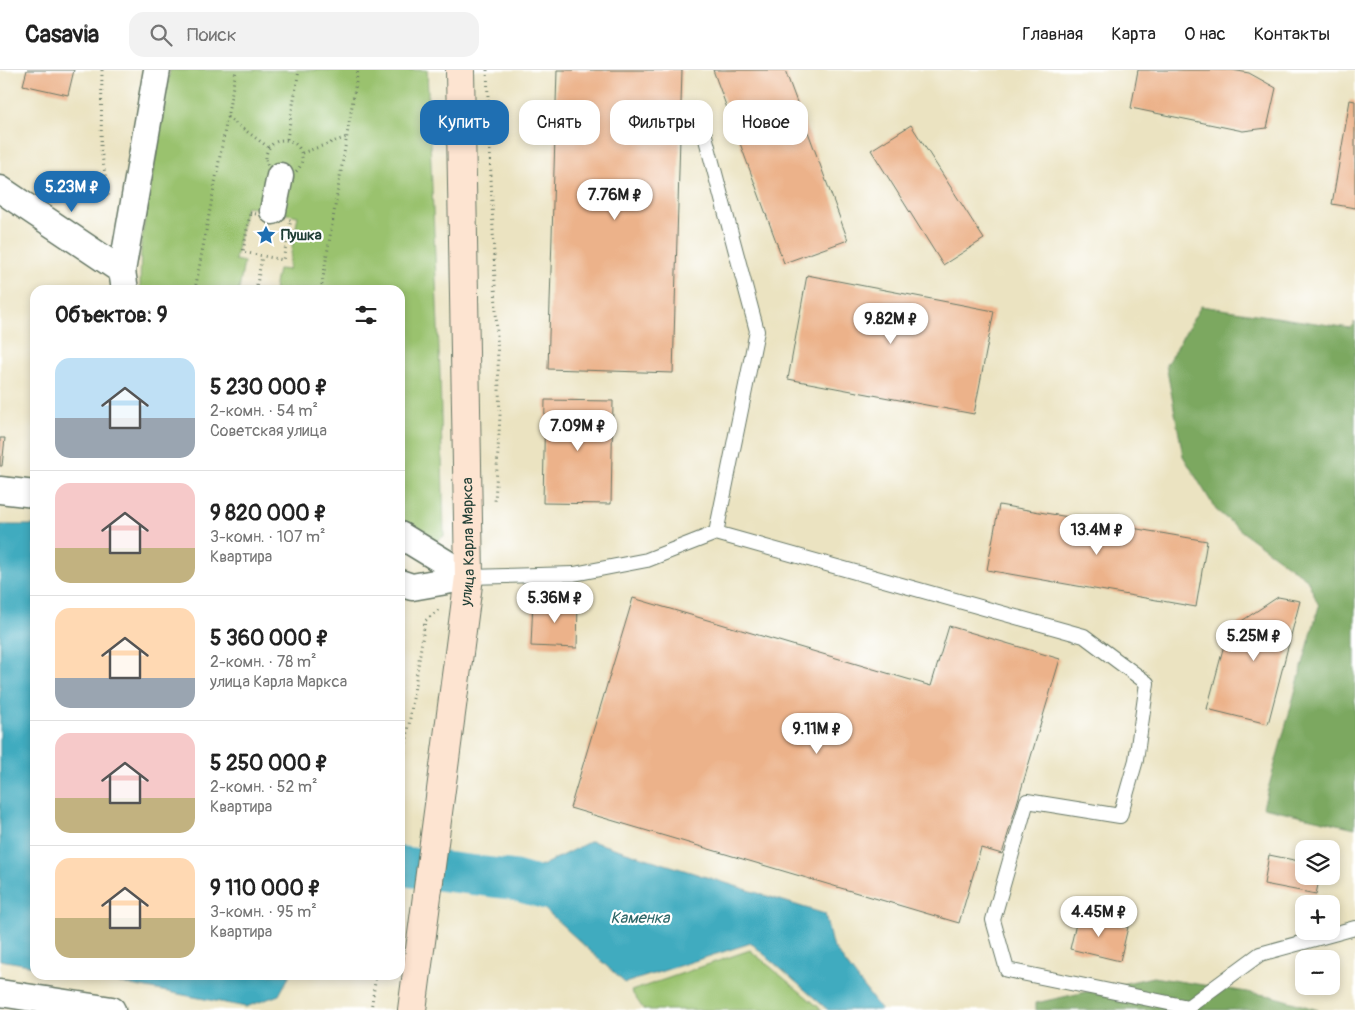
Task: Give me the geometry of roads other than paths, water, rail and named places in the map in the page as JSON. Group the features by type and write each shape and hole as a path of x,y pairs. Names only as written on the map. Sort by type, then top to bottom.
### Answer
{"main road":[{"name":"улица Карла Маркса","path":"412,1010 469,577 460,70"}],"street":[{"path":"0,189 123,280 156,70"},
{"path":"273,211 280,176"},
{"path":"0,490 30,493"},
{"path":"405,538 469,577"},
{"path":"405,584 412,586 469,577"},
{"path":"0,994 112,1010"}],"lane":[{"path":"708,145 757,331 716,532"},
{"path":"469,577 583,572 647,560 716,532 1084,636 1147,683 1136,760 1120,816 1027,801 993,920 1007,970 1188,1007 1260,954 1355,928"}],"water":[{"path":"0,525 30,525 30,965 0,960"},
{"name":"Каменка","path":"591,841 825,914 832,945 881,1010 828,1010 751,943 625,983 513,880"},
{"path":"105,980 287,980 279,995 246,1007"}],"waterway":[{"name":"Каменка","path":"405,867 513,880 566,895"}],"place":[{"name":"Пушка","path":"266,235"}]}
